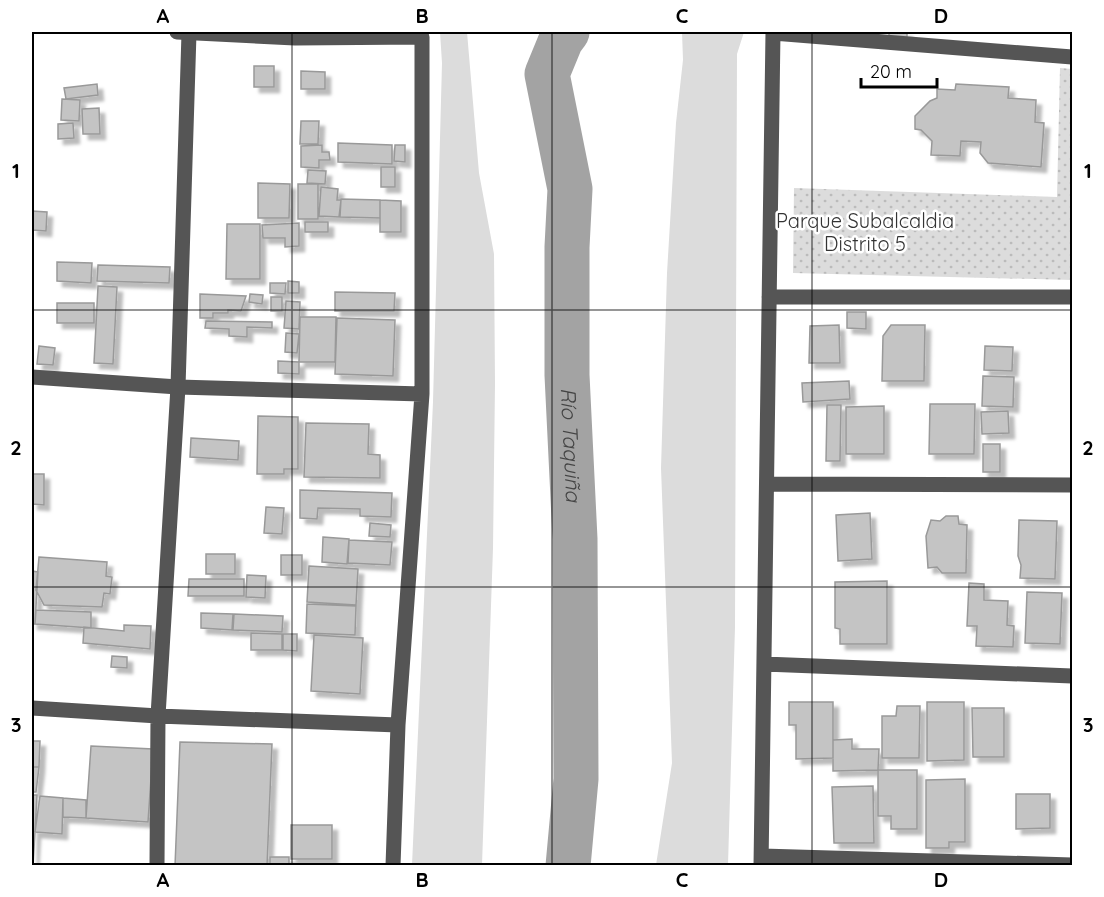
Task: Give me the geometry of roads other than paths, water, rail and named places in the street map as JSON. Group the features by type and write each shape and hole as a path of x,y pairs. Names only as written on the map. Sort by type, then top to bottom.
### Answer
{"street":[{"path":"156,866 158,716 178,387 183,32 422,37 422,394 398,725 393,866"},
{"path":"1072,57 773,32 761,861 1072,865"},
{"path":"770,297 1072,297"},
{"path":"32,377 178,387 422,394"},
{"path":"767,484 1072,485"},
{"path":"764,664 1072,676"},
{"path":"32,708 158,716 398,725"}],"waterway":[{"name":"Río Taquiña","path":"567,32 561,40 547,74 570,189 567,247 567,375 575,539 576,779 568,866"}],"park label":[{"name":"Parque Subalcaldia Distrito 5","path":"865,232"}]}
